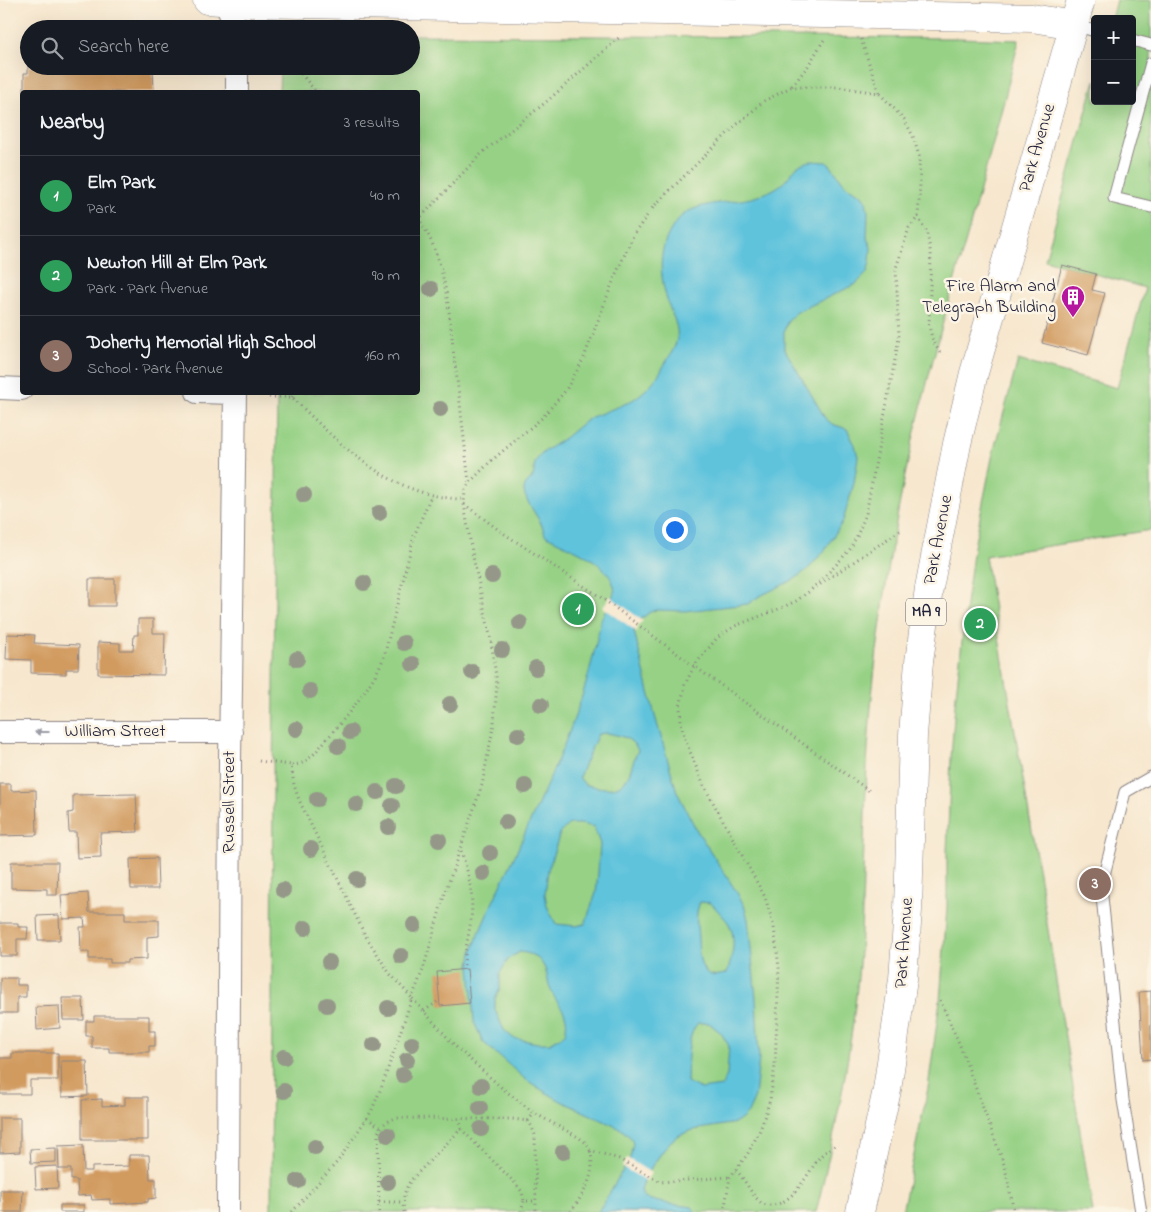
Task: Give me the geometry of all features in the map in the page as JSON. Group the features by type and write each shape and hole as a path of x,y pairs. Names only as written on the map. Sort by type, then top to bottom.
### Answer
{"main road":[{"path":"219,1 558,4 855,16 1083,19"},
{"name":"Park Avenue","path":"860,1212 887,1090 904,979 913,735 920,653 929,588 957,444 974,373 1083,19"}],"street":[{"path":"219,1 231,20"},
{"path":"237,75 237,90"},
{"path":"0,388 20,388"},
{"name":"Russell Street","path":"228,1212 231,732 236,395"},
{"name":"William Street","path":"0,732 231,732"}],"lane":[{"path":"1136,41 1151,45"},
{"path":"1151,63 1114,198 1151,207"},
{"path":"1141,1212 1123,1100 1101,887 1125,792 1151,777"}],"path":[{"path":"855,16 879,93 904,119 913,136 919,156 918,217 927,232 931,254 929,326 933,342 940,353"},
{"path":"420,217 482,153 545,103 625,32"},
{"path":"791,87 808,66 827,34"},
{"path":"302,75 314,90"},
{"path":"292,1212 338,1162 367,1118 382,1086 424,967 443,899 482,785 494,723 497,684 491,640 472,552 464,504 465,490 469,483 542,418 566,390 583,360 614,276 634,234 654,206 726,134 764,101 791,87 838,87 879,93"},
{"path":"810,592 850,549 858,536 866,514 899,338 896,268 909,228 918,217"},
{"path":"420,222 434,248 448,308 469,483"},
{"path":"269,397 292,397 356,457 384,476 431,496 464,499"},
{"path":"259,761 300,765 308,760 364,691 379,669 384,657 414,536 431,496"},
{"path":"464,504 503,533 599,596 871,792"},
{"path":"724,1212 730,1178 747,1155 760,1130 770,1100 775,1066 779,968 774,927 765,898 703,784 685,739 680,707 685,685 694,666 717,638 735,626 796,601 901,530"},
{"path":"291,765 294,786 299,800 353,914 390,974 470,1060 502,1088 534,1113 585,1142 593,1160 592,1172 588,1186 571,1212"},
{"path":"461,850 470,878 472,904 464,969"},
{"path":"424,1012 440,1000"},
{"path":"940,1000 959,1043 1005,1167 1014,1212"},
{"path":"528,1121 534,1113"},
{"path":"367,1118 380,1127"},
{"path":"379,1212 378,1142 380,1127 387,1121 396,1118 512,1119 528,1121 535,1135 536,1212"},
{"path":"460,1119 461,1129 522,1192 524,1201 521,1212"},
{"path":"404,1212 402,1202 406,1187 461,1129"},
{"path":"787,1205 819,1158 827,1150 838,1144"},
{"path":"590,1150 619,1159 655,1180 668,1183 730,1178"},
{"path":"736,1170 763,1204 774,1209 781,1208"},
{"path":"524,1201 535,1200"},
{"path":"379,1202 402,1202"}],"green space":[{"path":"1116,0 1151,0 1151,530 985,556 1038,867 1093,1212 902,1212 928,1088 940,1000 947,908 947,852 955,704 974,547 993,453 1018,360 1117,388 1145,288 1045,260 1091,94 1091,105 1136,105 1136,15 1112,15"},
{"path":"420,35 959,38 1019,40 995,136 929,375 905,474 883,603 872,698 868,744 861,935 854,1018 838,1116 816,1212 271,1212 277,395 420,395 420,90 279,90 280,75 420,75"}],"water":[{"path":"811,161 826,162 830,165 846,186 861,194 866,201 868,212 867,238 871,247 867,273 856,284 797,312 788,320 784,331 784,348 825,418 832,424 847,429 855,445 858,457 854,483 843,521 825,550 809,568 795,579 748,604 685,611 656,610 650,612 636,623 634,631 655,716 677,792 696,829 744,905 748,919 756,998 759,1059 755,1097 748,1113 736,1123 693,1130 677,1136 669,1143 652,1166 644,1181 641,1191 644,1198 692,1207 696,1212 598,1212 630,1158 633,1143 631,1138 621,1129 561,1101 525,1079 483,1042 474,1022 470,966 472,952 565,742 586,684 601,620 614,594 614,586 603,568 575,549 545,535 541,523 527,501 524,488 534,474 535,463 547,449 566,437 588,419 638,396 654,381 671,354 677,339 677,330 663,284 661,262 665,241 677,221 693,209 755,197 775,189 785,181 795,168","holes":["607,733 625,738 632,742 638,750 627,777 623,783 613,788 585,785 579,777 598,734","569,824 594,827 600,844 596,893 585,924 576,926 556,924 547,906 545,894 548,870 560,833","700,902 711,903 729,924 733,943 727,973 711,975 702,967 697,923","520,952 537,958 545,968 550,988 565,1014 565,1034 550,1043 537,1043 513,1038 504,1030 495,1010 495,999 500,989 500,973 509,958","698,1023 709,1023 721,1033 729,1046 727,1075 722,1086 701,1089 687,1082 688,1051 691,1035"]}],"pier":[{"path":"610,596 643,621 638,625 637,632 603,607"},
{"path":"627,1158 651,1173 646,1181 622,1167"}],"building":[{"path":"24,75 153,75 154,90 24,90"},
{"name":"Fire Alarm and Telegraph Building","path":"1062,265 1096,274 1092,290 1105,293 1088,355 1042,343"},
{"path":"89,579 115,579 115,606 89,606"},
{"path":"138,619 153,619 153,633 165,633 164,675 98,674 98,642 120,643 120,650 133,650 134,635 138,635"},
{"path":"7,634 35,635 34,643 79,645 78,669 66,669 66,674 31,673 31,660 6,659"},
{"path":"0,784 11,784 11,791 36,790 37,835 0,836"},
{"path":"136,794 138,832 100,833 101,857 77,858 76,832 69,832 68,813 73,812 73,795"},
{"path":"157,858 158,889 131,889 130,859"},
{"path":"11,862 58,862 57,895 47,895 47,889 11,888"},
{"path":"88,893 89,912 125,912 125,920 159,920 159,936 147,937 147,959 127,960 127,963 110,963 110,959 89,959 89,952 81,952 80,927 85,927 84,918 63,919 61,895"},
{"path":"59,915 60,940 38,940 37,916"},
{"path":"0,923 18,923 18,927 28,927 27,939 17,939 17,956 0,956"},
{"path":"467,969 470,1003 440,1006 437,972"},
{"path":"0,978 17,978 17,985 26,985 26,997 17,997 17,1013 0,1013"},
{"path":"1151,991 1151,1059 1143,1060 1139,992"},
{"path":"62,998 83,998 84,1020 63,1020"},
{"path":"59,1006 60,1028 37,1030 36,1007"},
{"path":"94,1016 149,1016 149,1031 155,1031 155,1046 149,1046 149,1052 109,1052 109,1048 92,1048 92,1036 86,1036 86,1021 94,1021"},
{"path":"12,1053 58,1053 58,1080 30,1080 30,1094 0,1094 0,1058 12,1058"},
{"path":"61,1061 87,1061 88,1096 62,1097"},
{"path":"125,1097 148,1097 148,1140 82,1140 82,1100 102,1099 102,1106 125,1105"},
{"path":"0,1118 20,1118 20,1152 0,1153"},
{"path":"83,1145 84,1171 92,1171 92,1167 129,1166 129,1155 149,1155 150,1179 156,1179 156,1198 148,1199 148,1202 110,1204 110,1199 92,1200 91,1195 78,1196 77,1180 71,1180 71,1169 59,1169 58,1146"},
{"path":"56,1148 56,1162 31,1163 30,1149"},
{"path":"57,1166 58,1188 36,1189 35,1167"},
{"path":"0,1190 23,1190 22,1212 0,1212"},
{"path":"60,1205 84,1205 84,1212 60,1212"}],"place":[{"name":"Fire Alarm and Telegraph Building","path":"1073,318"},
{"name":"Elm Park","path":"578,609"},
{"name":"Newton Hill at Elm Park","path":"980,624"},
{"name":"Doherty Memorial High School","path":"1095,884"}]}
